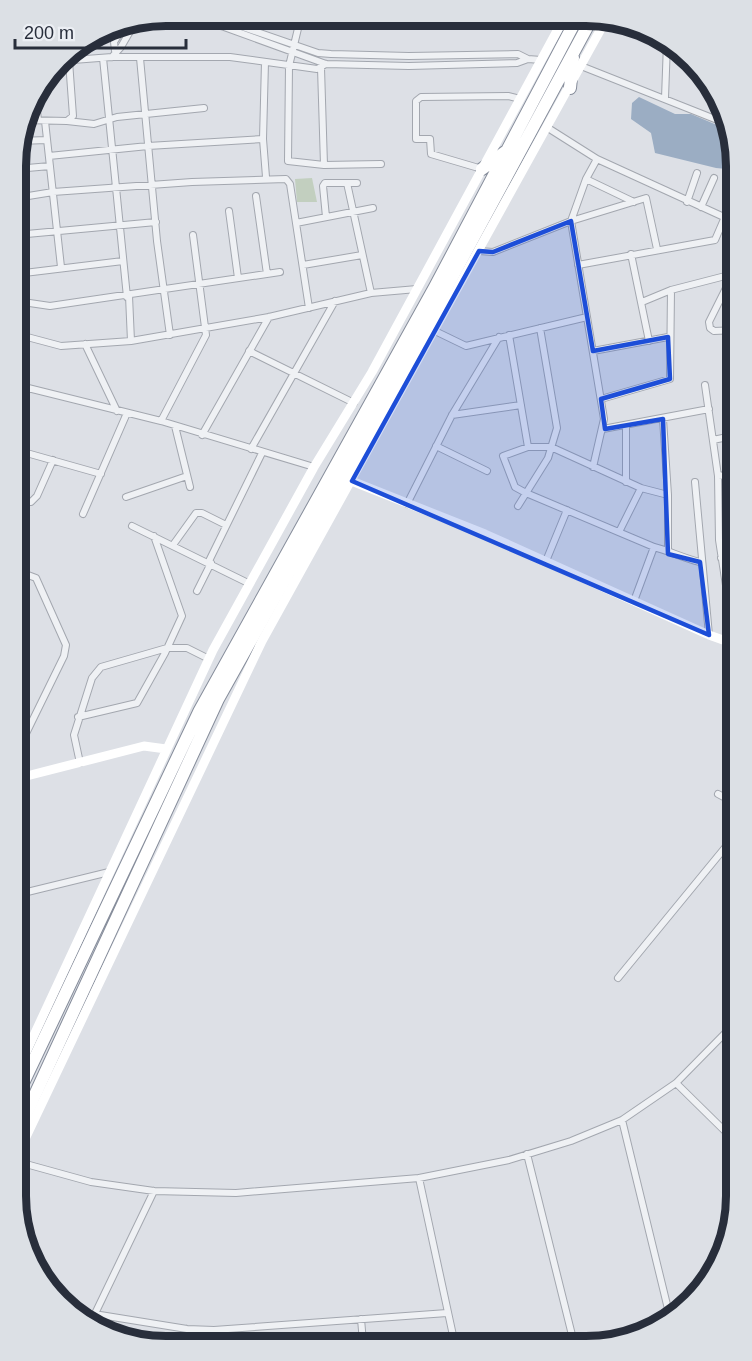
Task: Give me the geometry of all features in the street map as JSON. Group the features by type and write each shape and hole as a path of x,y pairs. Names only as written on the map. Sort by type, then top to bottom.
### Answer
{"highway":[{"path":"26,1077 199,712 344,452 573,26"},
{"path":"26,1114 218,699 392,389 588,26"},
{"path":"570,88 574,51"},
{"path":"482,169 507,150"}],"street":[{"path":"221,26 294,52 324,66"},
{"path":"240,26 318,53 378,56 518,54 528,59 541,60"},
{"path":"299,26 289,66 287,160 292,163 324,165 381,164"},
{"path":"26,1052 209,658 248,583 318,468 560,26"},
{"path":"26,1138 262,641 602,27"},
{"path":"72,61 103,58 113,54 121,47 131,30"},
{"path":"113,54 114,42 119,34"},
{"path":"665,98 667,51"},
{"path":"113,54 140,58 230,57 289,66 484,64 517,63 528,59"},
{"path":"484,54 484,64"},
{"path":"377,65 378,56"},
{"path":"103,58 114,150 131,341"},
{"path":"140,58 163,289 170,335"},
{"path":"265,62 263,139 266,177"},
{"path":"67,121 74,112 69,64"},
{"path":"324,66 324,165"},
{"path":"581,66 718,119"},
{"path":"482,169 431,154 430,139 416,139 416,101 421,97 508,96 520,99"},
{"path":"33,120 94,124 110,118 204,108"},
{"path":"37,110 38,120"},
{"path":"45,121 61,267"},
{"path":"548,128 597,159 725,219 715,240 578,265"},
{"path":"49,156 148,146 263,139"},
{"path":"28,141 47,140"},
{"path":"593,467 603,429 601,399 571,220 586,179 597,159"},
{"path":"26,168 50,166"},
{"path":"687,202 697,173"},
{"path":"26,196 53,192 266,177 288,180 309,308"},
{"path":"701,207 714,178"},
{"path":"586,179 634,202"},
{"path":"326,217 322,186 325,183 357,183"},
{"path":"347,183 371,293"},
{"path":"256,196 267,274"},
{"path":"479,252 493,252 571,220 646,198 657,249"},
{"path":"296,223 373,208"},
{"path":"229,211 238,278"},
{"path":"26,234 156,222"},
{"path":"161,421 204,340 206,327 193,235"},
{"path":"632,254 650,341"},
{"path":"303,265 362,255"},
{"path":"26,272 123,261"},
{"path":"26,302 50,306 128,297 163,289 280,272"},
{"path":"642,302 670,290 726,276"},
{"path":"26,337 51,345 131,341 269,317 371,293 417,289"},
{"path":"601,399 670,379 668,337 670,290"},
{"path":"726,291 709,322 710,328 714,331 726,330"},
{"path":"251,450 335,301"},
{"path":"202,435 269,317"},
{"path":"435,331 466,346 587,317"},
{"path":"519,506 548,458 557,428 540,328"},
{"path":"509,335 528,447"},
{"path":"407,504 452,415 499,337"},
{"path":"593,351 668,337"},
{"path":"85,344 117,411"},
{"path":"249,351 354,403"},
{"path":"705,385 717,476 721,558 726,587"},
{"path":"26,388 161,421 251,450 318,468"},
{"path":"452,415 521,405"},
{"path":"603,429 709,409"},
{"path":"83,514 127,413"},
{"path":"663,418 668,495 668,549"},
{"path":"176,426 190,487"},
{"path":"626,426 626,482"},
{"path":"712,440 726,437"},
{"path":"436,446 487,471"},
{"path":"668,495 626,482 551,447 528,447 503,456 515,487 526,493 654,547 668,549 675,556 700,562"},
{"path":"26,453 100,474"},
{"path":"197,591 226,525 262,453"},
{"path":"26,502 34,501 53,460"},
{"path":"717,476 726,475"},
{"path":"126,497 187,476"},
{"path":"351,480 546,561 726,641"},
{"path":"695,482 708,635"},
{"path":"619,532 641,488"},
{"path":"546,561 567,510"},
{"path":"173,545 196,513 202,513 226,525"},
{"path":"132,526 210,562 248,583"},
{"path":"78,717 137,702 182,616 154,536"},
{"path":"634,601 654,547"},
{"path":"721,558 726,557"},
{"path":"26,576 32,575 36,578 66,645 64,656 26,725"},
{"path":"80,763 74,735 92,678 101,667 167,648 187,648 209,658"},
{"path":"26,776 144,746 166,749"},
{"path":"718,794 726,798"},
{"path":"618,978 726,846"},
{"path":"26,892 109,872"},
{"path":"26,1164 91,1182 154,1191 236,1193 419,1178 527,1154 588,1135 622,1120 676,1083 726,1032"},
{"path":"676,1083 726,1132"},
{"path":"622,1120 668,1309"},
{"path":"527,1154 572,1336"},
{"path":"419,1178 453,1336"},
{"path":"154,1191 94,1314 187,1329 223,1329 447,1312"},
{"path":"361,1318 362,1336"},
{"path":"184,1336 187,1329"}],"highlighted area":[{"path":"571,221 593,351 668,337 670,379 601,399 605,429 663,419 668,554 700,562 709,635 352,481 479,251 493,252"}],"green space":[{"path":"312,178 317,202 297,202 295,179"}],"water":[{"path":"639,97 675,114 691,114 721,127 726,169 655,153 651,133 631,119 632,103"}]}
